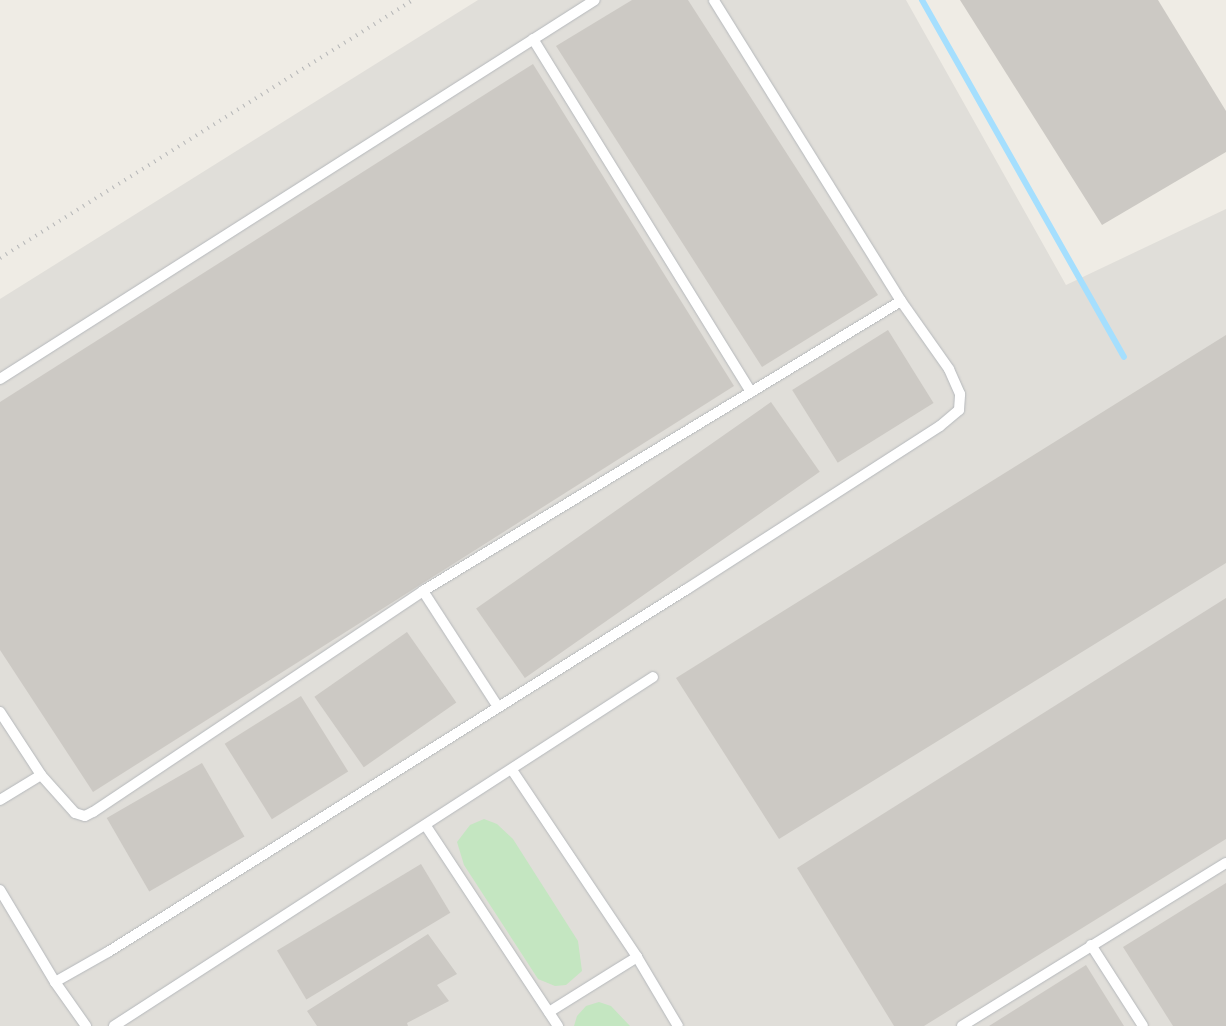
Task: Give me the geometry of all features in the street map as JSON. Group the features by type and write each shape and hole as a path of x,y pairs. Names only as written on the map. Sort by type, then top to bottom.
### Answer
{"lane":[{"path":"0,379 595,0"},
{"path":"55,982 116,947 498,707 915,442 959,410 960,394 949,369 901,301 714,0"},
{"path":"533,39 750,392"},
{"path":"0,712 41,775 75,814 85,816 423,591 901,301"},
{"path":"423,591 498,707"},
{"path":"114,1026 426,826 653,677"},
{"path":"512,770 637,957 678,1026"},
{"path":"0,800 41,775"},
{"path":"426,826 558,1026"},
{"path":"962,1026 1226,863"},
{"path":"0,890 55,982 86,1026"},
{"path":"1092,945 1143,1026"},
{"path":"549,1012 637,957"}],"shaded area":[{"path":"478,0 906,0 1066,285 1226,209 1226,1026 0,1026 0,299"}],"green space":[{"path":"484,819 497,824 513,839 578,941 582,971 566,985 555,986 538,979 464,865 457,842 470,825"},
{"path":"599,1002 611,1006 630,1026 574,1026 577,1016 586,1006"}],"building":[{"path":"632,0 688,0 878,295 762,367 556,46"},
{"path":"960,0 1158,0 1226,111 1226,152 1102,225"},
{"path":"533,64 734,386 93,792 0,650 0,402"},
{"path":"888,330 934,403 838,463 792,390"},
{"path":"1226,335 1226,563 779,839 676,678"},
{"path":"771,402 820,472 525,678 476,608"},
{"path":"1226,598 1226,839 924,1026 894,1026 797,868"},
{"path":"407,632 456,702 364,767 314,697"},
{"path":"301,696 348,771 272,819 225,744"},
{"path":"202,763 244,837 149,892 107,818"},
{"path":"421,864 450,913 306,999 277,951"},
{"path":"1226,883 1226,1026 1173,1026 1123,947"},
{"path":"428,934 457,974 437,985 449,1001 407,1023 408,1026 317,1026 307,1011"},
{"path":"1086,965 1124,1026 989,1026"}],"waterway":[{"path":"922,0 1124,357"}],"railway":[{"path":"0,258 413,0"}]}
